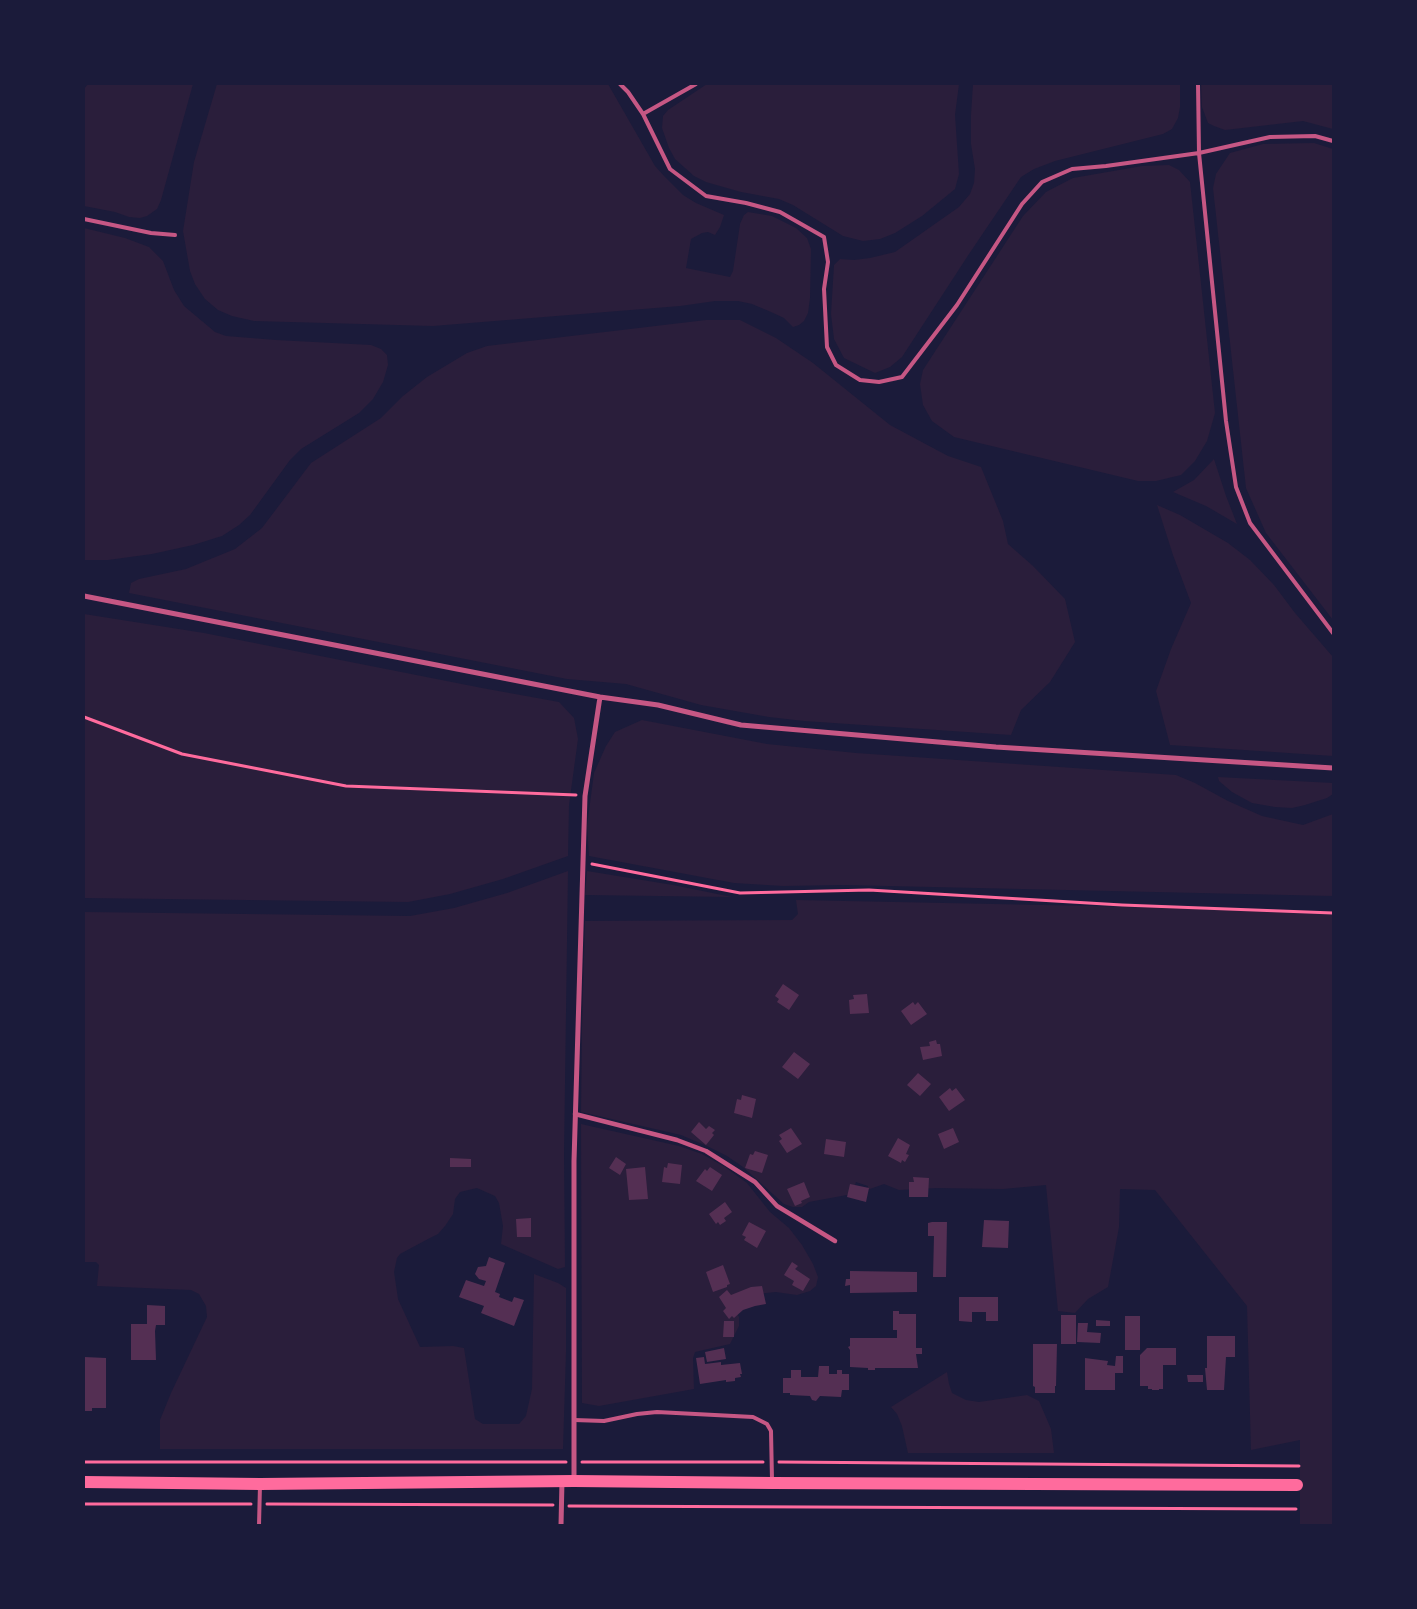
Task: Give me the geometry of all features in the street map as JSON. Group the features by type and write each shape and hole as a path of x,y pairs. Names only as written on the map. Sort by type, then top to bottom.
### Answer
{"main road":[{"path":"84,1482 260,1484 568,1481 1297,1485"}],"street":[{"path":"84,596 600,697 658,705 741,725 996,747 1333,768"},
{"path":"561,1525 561,1506 574,1462 574,1161 585,796 600,697"},
{"path":"575,1114 676,1140 706,1151 755,1182 777,1206 836,1241"}],"lane":[{"path":"620,84 643,114 670,169 706,196 746,203 780,212 824,237 828,262 824,289 827,347 836,366 860,380 879,382 902,377 957,305 1022,204 1042,182 1072,169 1199,153 1270,137 1315,136 1333,141"},
{"path":"643,114 696,84"},
{"path":"1198,84 1199,153 1226,421 1236,487 1250,522 1333,633"},
{"path":"84,219 151,233 175,235"},
{"path":"574,1420 604,1421 657,1412 753,1416 767,1424 770,1430 772,1483"},
{"path":"259,1525 260,1484"}],"path":[{"path":"84,716 182,754 346,786 585,796"},
{"path":"584,863 740,892 869,890 1122,905 1333,913"},
{"path":"84,1462 771,1462 1299,1466"},
{"path":"84,1504 1296,1509"}],"shaded area":[{"path":"88,84 193,84 161,200 157,209 147,216 140,218 129,217 115,212 84,206 84,89"},
{"path":"217,84 608,84 655,166 683,195 724,215 715,235 708,232 702,233 691,239 686,268 730,277 733,271 740,224 744,215 748,212 772,216 796,228 807,238 811,249 808,313 804,321 793,327 784,318 752,304 738,301 715,301 680,306 433,326 254,321 232,316 218,310 205,299 195,284 190,271 183,231 194,162"},
{"path":"707,84 959,84 955,115 959,174 955,189 922,216 895,233 880,239 863,241 843,236 793,205 779,199 741,192 706,182 694,176 675,159 662,128 663,116 668,110"},
{"path":"973,84 1180,84 1180,107 1178,118 1172,129 1163,134 1055,161 1034,169 1021,177 902,357 890,367 875,373 844,358 834,339 831,314 834,265 840,259 870,258 895,252 959,207 970,194 974,183 975,169 971,144"},
{"path":"1201,84 1333,84 1333,129 1303,121 1225,130 1208,123 1202,107"},
{"path":"1314,143 1333,149 1333,620 1266,533 1246,488 1213,188 1216,174 1230,153 1263,144"},
{"path":"1169,165 1179,170 1190,182 1215,413 1207,441 1195,461 1181,475 1156,481 1138,481 954,437 932,421 923,405 920,384 923,370 1023,216 1046,192 1073,178 1142,166"},
{"path":"84,228 125,238 149,247 163,261 174,290 184,306 215,332 226,336 371,345 381,349 387,355 388,365 383,382 373,399 359,413 301,449 290,460 250,515 222,536 152,554 108,560 84,560"},
{"path":"706,320 740,320 776,338 813,363 890,425 948,456 981,467 1003,521 1008,544 1033,566 1065,599 1075,642 1050,682 1021,710 1011,735 769,717 701,705 626,684 567,679 129,593 131,583 139,579 186,569 235,549 262,528 311,463 381,418 403,396 427,377 467,353 487,346"},
{"path":"1214,459 1237,524 1206,506 1173,492 1194,480"},
{"path":"1157,505 1180,515 1228,543 1250,560 1274,585 1295,613 1333,657 1333,756 1170,745 1156,691 1171,649 1191,603"},
{"path":"84,614 204,633 559,702 574,718 578,739 569,805 568,856 503,879 450,894 408,902 84,898"},
{"path":"642,720 767,744 856,753 1176,775 1262,816 1303,825 1333,814 1333,896 843,885 783,886 734,883 589,856 587,826 594,773 606,746 615,732"},
{"path":"1218,777 1333,783 1333,794 1327,798 1292,808 1275,807 1252,803 1232,792 1219,781"},
{"path":"568,871 564,1154 565,1267 558,1269 501,1244 503,1226 499,1203 495,1196 477,1188 460,1192 455,1199 453,1214 445,1226 438,1234 400,1254 397,1258 394,1272 398,1299 420,1347 453,1346 464,1348 475,1419 483,1424 519,1424 526,1416 532,1389 534,1274 566,1288 563,1449 160,1449 160,1420 207,1317 206,1306 199,1294 191,1290 97,1286 99,1265 96,1262 84,1262 84,912 410,916 454,908 507,893"},
{"path":"587,871 673,885 732,897 585,895"},
{"path":"796,900 1333,913 1333,1525 1300,1525 1300,1440 1251,1450 1247,1306 1155,1190 1120,1189 1119,1227 1108,1287 1088,1299 1075,1313 1058,1311 1046,1185 1003,1189 937,1188 899,1190 884,1184 867,1190 868,1186 856,1182 852,1194 809,1202 802,1207 793,1207 784,1204 743,1167 707,1146 681,1135 581,1112 585,921 792,920 798,914"},
{"path":"581,1124 679,1146 702,1154 725,1167 747,1183 770,1212 789,1228 813,1264 818,1277 816,1286 810,1291 797,1295 776,1292 756,1294 733,1307 739,1317 739,1326 730,1344 695,1352 693,1358 694,1389 599,1406 582,1403"},
{"path":"947,1372 952,1393 966,1400 979,1402 1027,1395 1039,1401 1051,1429 1054,1453 908,1453 902,1426 897,1414 891,1407"}],"building":[{"path":"783,984 799,995 789,1010 777,1002 779,999 775,996"},
{"path":"867,994 869,1013 850,1014 849,1000 854,999 853,995"},
{"path":"913,1002 915,1005 918,1002 927,1014 911,1025 901,1011"},
{"path":"936,1040 937,1044 940,1044 942,1056 923,1060 920,1047 930,1046 929,1042"},
{"path":"794,1052 810,1064 798,1079 782,1067"},
{"path":"918,1073 931,1084 920,1096 907,1085"},
{"path":"950,1088 952,1091 956,1088 965,1100 949,1111 939,1097"},
{"path":"742,1095 756,1099 752,1118 734,1113 737,1099 741,1100"},
{"path":"699,1122 706,1129 709,1126 715,1130 712,1133 714,1135 706,1145 691,1132"},
{"path":"791,1128 802,1144 787,1153 779,1141 782,1139 779,1135"},
{"path":"953,1128 959,1142 944,1149 938,1134"},
{"path":"898,1138 910,1145 906,1154 909,1155 905,1162 902,1160 901,1163 888,1156"},
{"path":"826,1139 846,1142 844,1157 824,1154"},
{"path":"755,1151 768,1155 762,1173 745,1168 750,1154 753,1155"},
{"path":"616,1157 626,1164 620,1175 609,1168"},
{"path":"450,1158 471,1159 471,1167 450,1167"},
{"path":"668,1163 682,1165 680,1184 662,1182 664,1167 667,1168"},
{"path":"645,1167 648,1199 629,1200 626,1169"},
{"path":"710,1167 722,1175 712,1191 696,1181 705,1169 707,1171"},
{"path":"913,1177 929,1178 928,1197 909,1197 909,1182 914,1182"},
{"path":"804,1182 810,1197 795,1206 787,1189"},
{"path":"850,1184 869,1188 866,1202 847,1197"},
{"path":"725,1202 732,1212 724,1218 726,1221 720,1225 718,1222 716,1224 709,1214"},
{"path":"531,1218 531,1237 517,1237 516,1219"},
{"path":"984,1220 1009,1221 1008,1248 982,1247"},
{"path":"749,1222 766,1231 757,1248 744,1240 746,1237 742,1235"},
{"path":"947,1222 946,1277 933,1277 934,1236 928,1236 928,1223"},
{"path":"489,1257 505,1263 495,1292 500,1294 499,1297 512,1302 514,1297 524,1300 514,1326 481,1313 484,1306 459,1297 466,1280 484,1286 486,1281 479,1279 475,1274 478,1267 486,1266"},
{"path":"792,1262 798,1266 795,1269 810,1279 803,1291 792,1285 794,1281 784,1275"},
{"path":"723,1265 730,1284 713,1292 706,1272"},
{"path":"850,1271 917,1272 917,1292 850,1293 850,1285 845,1286 846,1279 850,1279"},
{"path":"762,1286 766,1304 743,1310 734,1318 732,1316 729,1319 723,1311 726,1308 719,1297 727,1290 731,1295 751,1287"},
{"path":"959,1297 998,1297 998,1321 986,1321 986,1312 972,1312 972,1322 959,1321"},
{"path":"147,1305 165,1306 165,1325 156,1325 155,1331 156,1360 131,1360 131,1324 147,1324"},
{"path":"893,1311 899,1311 899,1314 916,1314 916,1348 922,1348 922,1354 916,1354 918,1368 875,1368 875,1370 868,1370 868,1368 850,1367 850,1350 848,1347 850,1346 850,1338 897,1338 897,1330 893,1330"},
{"path":"1061,1315 1076,1315 1076,1344 1061,1344"},
{"path":"1125,1316 1140,1316 1140,1350 1125,1350"},
{"path":"1096,1320 1110,1321 1110,1326 1096,1326"},
{"path":"724,1321 734,1321 734,1337 723,1337"},
{"path":"1078,1323 1088,1323 1087,1332 1101,1333 1100,1343 1077,1342"},
{"path":"1207,1336 1235,1336 1235,1357 1226,1357 1224,1390 1207,1390 1205,1368 1207,1368"},
{"path":"1033,1344 1057,1344 1055,1393 1035,1393 1035,1387 1033,1386"},
{"path":"724,1348 726,1359 707,1362 705,1352"},
{"path":"1147,1348 1176,1348 1176,1365 1163,1365 1163,1389 1152,1390 1148,1389 1148,1386 1140,1386 1140,1355"},
{"path":"1116,1356 1123,1356 1123,1373 1115,1373 1115,1390 1085,1390 1085,1358 1108,1361 1107,1365 1115,1366"},
{"path":"84,1357 106,1358 106,1408 92,1408 92,1411 84,1411"},
{"path":"704,1357 705,1364 721,1362 721,1365 740,1363 741,1377 735,1378 735,1381 726,1382 726,1380 700,1384 696,1358"},
{"path":"819,1366 829,1366 829,1374 837,1374 837,1370 842,1370 842,1374 849,1374 849,1390 842,1390 841,1397 820,1396 816,1401 812,1400 810,1396 783,1393 783,1378 791,1378 791,1370 801,1370 801,1377 818,1377"},
{"path":"1187,1375 1203,1375 1203,1382 1188,1382"}]}
